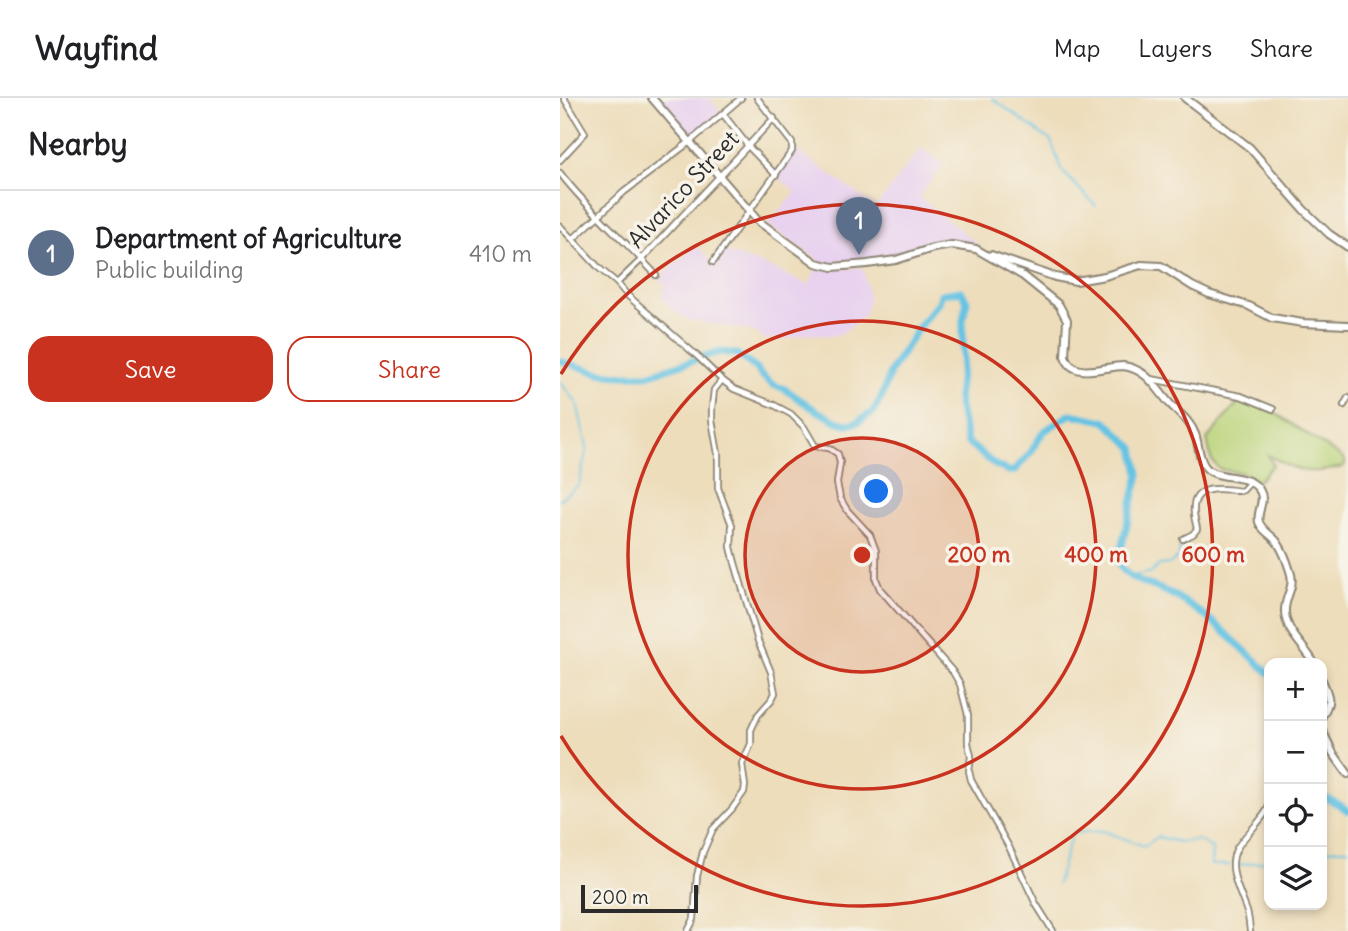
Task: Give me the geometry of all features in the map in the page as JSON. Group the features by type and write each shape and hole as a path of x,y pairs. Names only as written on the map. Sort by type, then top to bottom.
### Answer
{"main road":[{"path":"652,98 748,211 816,263 826,266 883,262 951,245 976,249 1034,284 1059,305 1067,320 1065,356 1071,368 1085,371 1129,366 1146,374 1191,426 1205,468 1250,482 1261,492 1259,524 1276,540 1291,573 1292,585 1285,608 1288,625 1311,658"},
{"path":"1185,98 1250,148 1304,210 1329,234 1348,247"},
{"path":"987,255 995,255 1055,277 1076,281 1141,265 1161,266 1209,294 1249,306 1272,318 1303,323 1348,325"},
{"path":"1327,740 1348,774"}],"street":[{"path":"560,160 585,134 564,98"},
{"path":"573,239 624,192 690,142 741,98"},
{"path":"713,262 792,151 792,143 757,98"},
{"path":"723,114 748,146 776,175"},
{"name":"Alvarico Street","path":"617,283 774,118"},
{"path":"560,173 656,275"},
{"path":"560,226 600,270 722,380 734,389 791,414 804,427 815,446 829,448 838,454 840,463 837,484 840,498 847,510 872,537 876,551 876,582 959,681 968,715 970,778 1053,931"},
{"path":"1151,379 1241,396 1273,409"},
{"path":"688,931 694,919 697,876 704,852 713,829 744,792 742,765 751,744 751,730 758,715 775,693 771,672 758,641 735,564 731,547 732,525 718,488 718,454 712,405 715,390 722,380"},
{"path":"1344,405 1348,398"},
{"path":"1183,539 1197,529 1194,509 1200,493 1216,489 1240,491 1250,482"},
{"path":"1250,931 1233,862 1236,850 1264,815"}],"shaded area":[{"path":"655,98 710,98 721,113 691,139"},
{"path":"921,148 944,164 919,197 986,251 965,243 946,243 874,262 830,265 822,263 767,224 796,193 777,176 796,150 876,207"},
{"path":"696,245 714,263 723,251 762,264 809,285 817,266 836,269 863,268 869,298 866,313 840,334 808,334 783,340 763,339 759,334 747,330 689,320 671,309 662,298 666,286 659,279"}],"green space":[{"path":"1241,399 1272,411 1341,457 1345,464 1332,469 1306,471 1293,468 1268,455 1273,465 1258,481 1243,473 1219,469 1211,459 1207,439"}],"waterway":[{"path":"992,98 1051,141 1062,171 1096,206"},
{"path":"560,361 599,373 647,375 708,355 721,352 737,354 773,385 783,388 814,409 838,422 856,423 873,412 895,364 939,302 941,294 961,291 967,301 963,320 963,358 958,398 967,442 995,465 1014,471 1031,452 1043,432 1071,414 1105,421 1134,448 1139,474 1118,562 1122,569 1133,578 1167,592 1195,609 1264,668"},
{"path":"560,382 577,403 587,448 579,485 560,499"},
{"path":"1129,577 1152,572 1159,565 1169,564 1179,557 1180,545"},
{"path":"1327,798 1348,811"},
{"path":"1057,884 1072,833 1103,831 1144,846 1158,837 1179,842 1198,840 1212,848 1211,865 1230,865"},
{"path":"1327,850 1348,849"},
{"path":"1237,865 1264,862"}],"place":[{"name":"Department of Agriculture","path":"859,255"}]}
